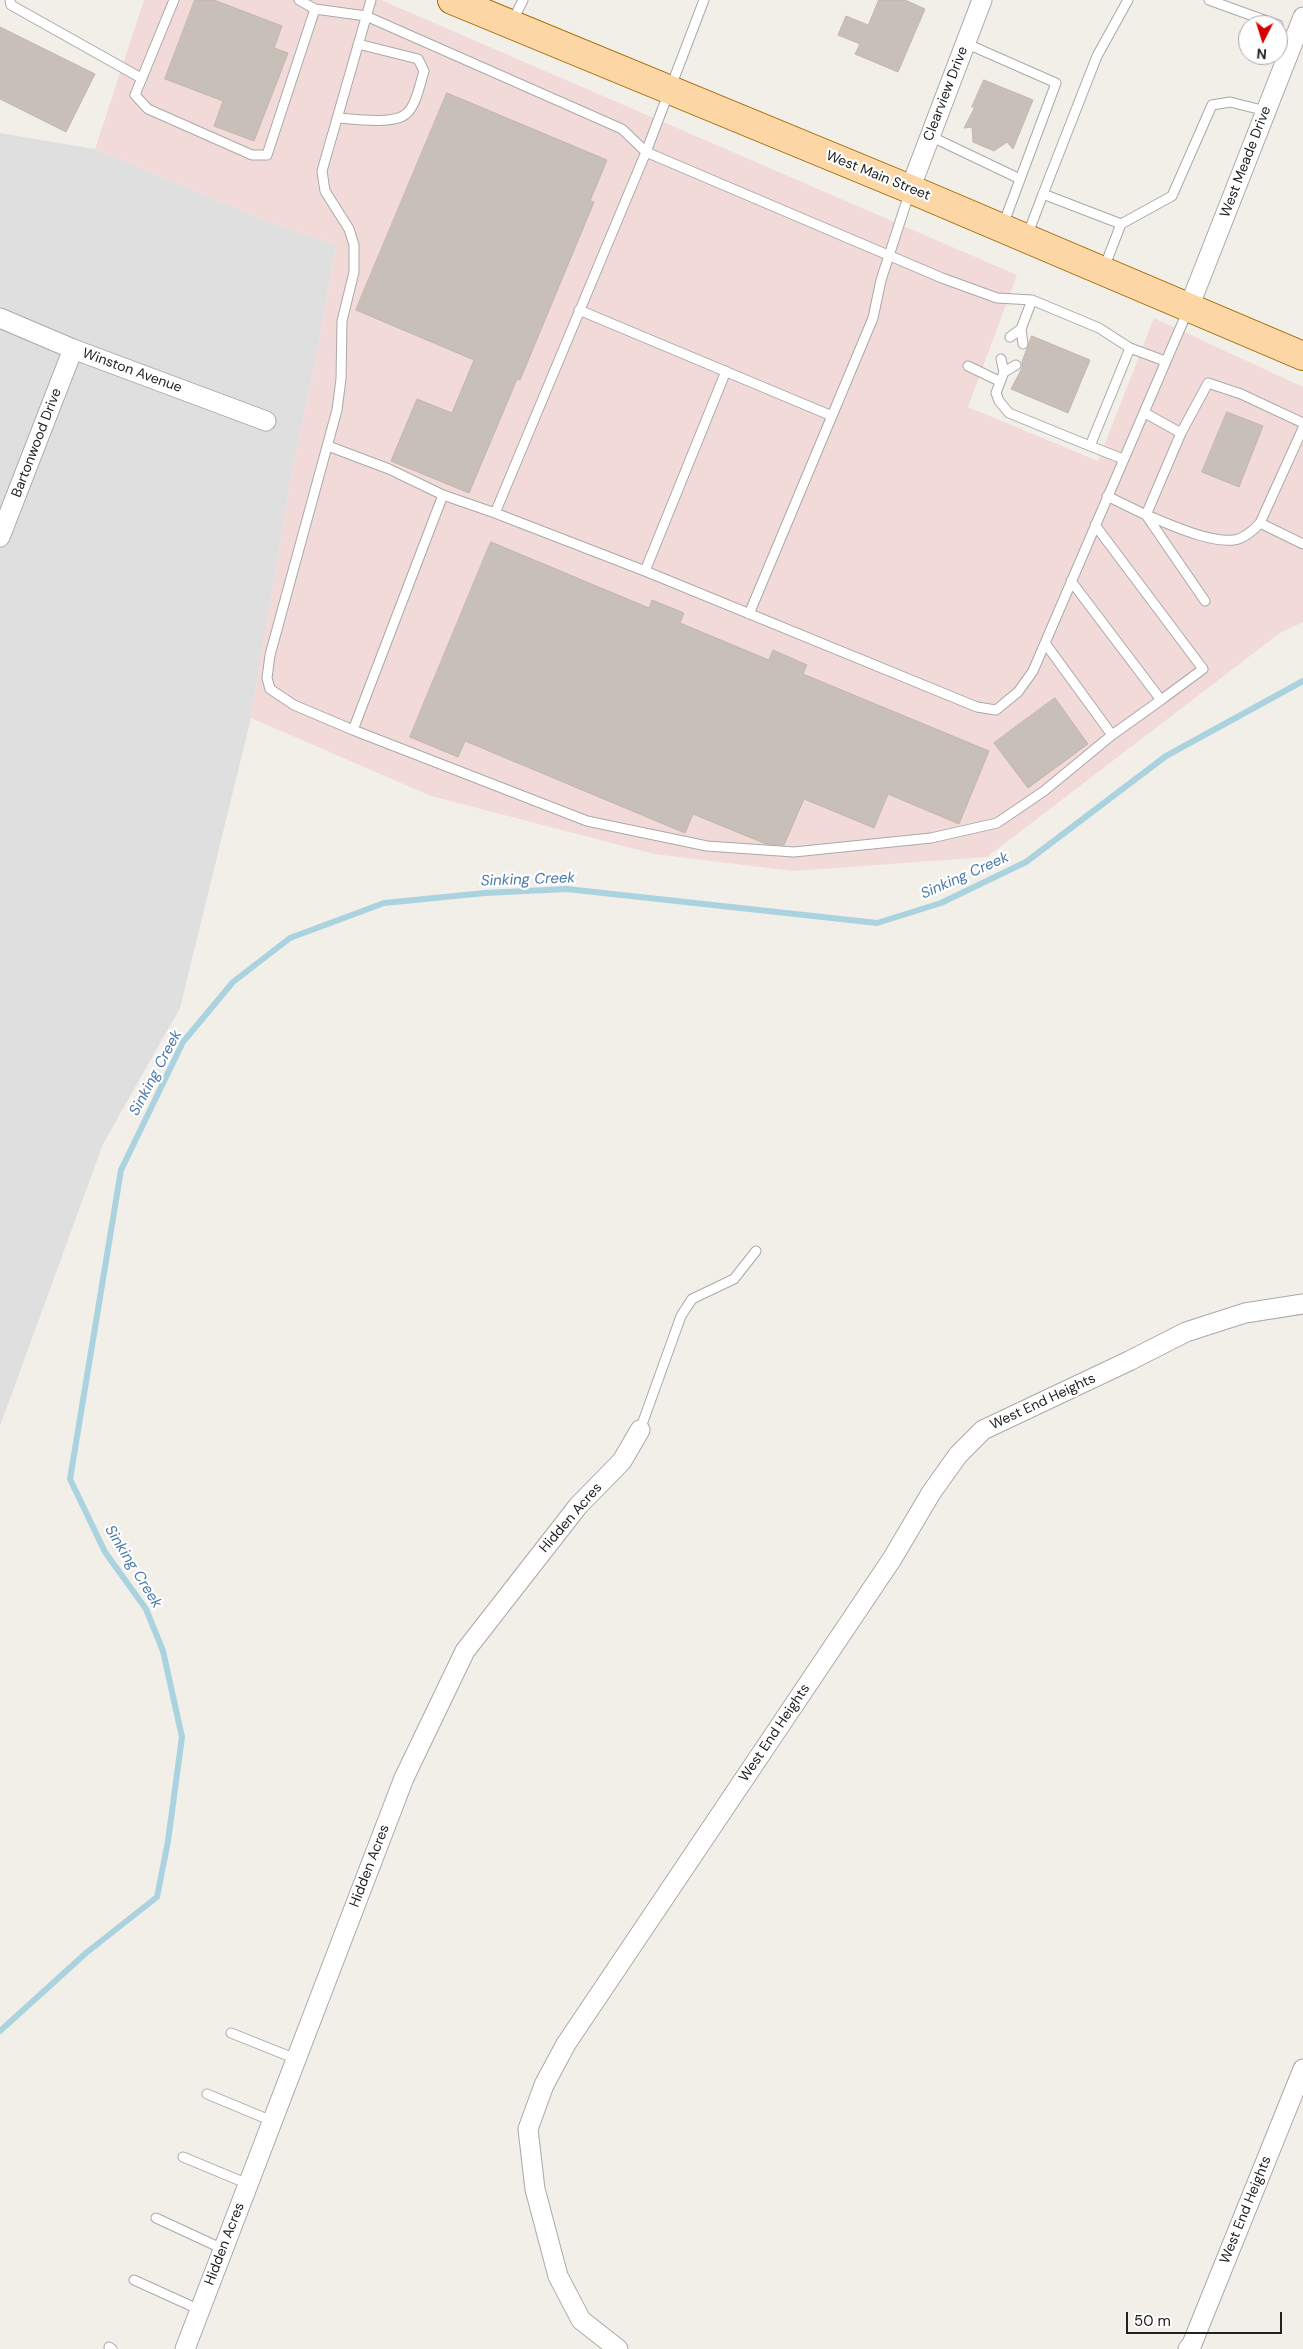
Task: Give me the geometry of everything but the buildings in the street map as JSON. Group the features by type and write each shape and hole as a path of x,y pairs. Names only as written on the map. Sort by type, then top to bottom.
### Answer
{"main road":[{"name":"West Main Street","path":"452,0 910,188 1303,356"}],"street":[{"name":"Clearview Drive","path":"910,188 982,0"},
{"name":"West Meade Drive","path":"1189,307 1266,111 1289,26"},
{"name":"Winston Avenue","path":"0,318 73,349 266,420"},
{"name":"Bartonwood Drive","path":"0,537 73,349"},
{"name":"West End Heights","path":"618,2349 581,2320 558,2276 535,2189 528,2129 544,2085 566,2044 892,1559 931,1493 958,1454 983,1430 1129,1362 1186,1332 1244,1313 1303,1304"},
{"name":"Hidden Acres","path":"185,2349 404,1778 465,1651 578,1506 622,1461 640,1430"},
{"name":"West End Heights","path":"1188,2349 1192,2344 1303,2069"}],"lane":[{"path":"10,0 11,5 141,78"},
{"path":"174,0 134,94 148,109 252,155 267,155 315,9"},
{"path":"299,0 315,9 366,16 622,129 646,152 888,256 997,298 1032,300 1099,328 1130,348 1165,361"},
{"path":"371,0 322,170 325,191 349,229 354,245 354,272 342,321 341,379 337,410 270,656 267,678 270,689 294,705 353,730 587,821 707,846 794,852 931,838 997,823 1044,791 1112,735 1203,670 1095,526"},
{"path":"510,24 523,0"},
{"path":"495,513 646,152 668,89 704,0"},
{"path":"1014,233 1043,194 1096,56 1128,0"},
{"path":"1209,0 1289,26"},
{"path":"965,43 1056,83 1020,179 1014,233"},
{"path":"337,118 395,120 407,114 418,91 424,71 418,59 358,44"},
{"path":"1104,271 1121,224 1172,196 1212,105 1230,102 1266,111"},
{"path":"930,136 1020,179"},
{"path":"749,614 873,318 888,256 910,188"},
{"path":"1043,194 1121,224"},
{"path":"1023,344 1021,329 1032,300"},
{"path":"328,446 389,469 442,494 645,571 977,707 996,710 1018,692 1033,671 1189,307"},
{"path":"579,310 832,416"},
{"path":"1010,337 1021,329"},
{"path":"1090,446 1130,348"},
{"path":"1001,359 1004,372 996,393 999,401 1009,413 1124,459"},
{"path":"968,366 1000,381"},
{"path":"1004,372 1016,366"},
{"path":"645,571 726,371"},
{"path":"1146,515 1180,433 1208,383 1241,394 1303,424"},
{"path":"1145,413 1180,433"},
{"path":"1107,496 1146,515 1216,539 1235,540 1254,529 1260,523 1303,428"},
{"path":"353,730 442,494"},
{"path":"1146,515 1205,601"},
{"path":"1260,523 1303,544"},
{"path":"1071,581 1161,700"},
{"path":"1045,644 1112,735"},
{"path":"640,1430 682,1316 692,1299 734,1279 756,1251"},
{"path":"231,2033 296,2059"},
{"path":"207,2094 272,2121"},
{"path":"183,2157 248,2184"},
{"path":"156,2218 223,2249"},
{"path":"134,2280 200,2310"}],"shaded area":[{"path":"144,0 381,0 1017,275 968,407 1098,461 1154,318 1303,387 1303,622 1280,633 987,857 793,871 654,854 431,796 251,718 293,465 315,364 336,245 266,221 95,149"},
{"path":"0,133 95,149 266,221 336,245 315,364 293,465 251,718 180,1008 103,1144 0,1426"}],"waterway":[{"name":"Sinking Creek","path":"0,2031 86,1953 157,1897 168,1841 182,1737 163,1651 146,1609 105,1552 70,1479 121,1170 183,1042 233,982 290,938 384,903 485,893 567,889 877,923 941,903 1026,862 1166,756 1303,681"}]}
